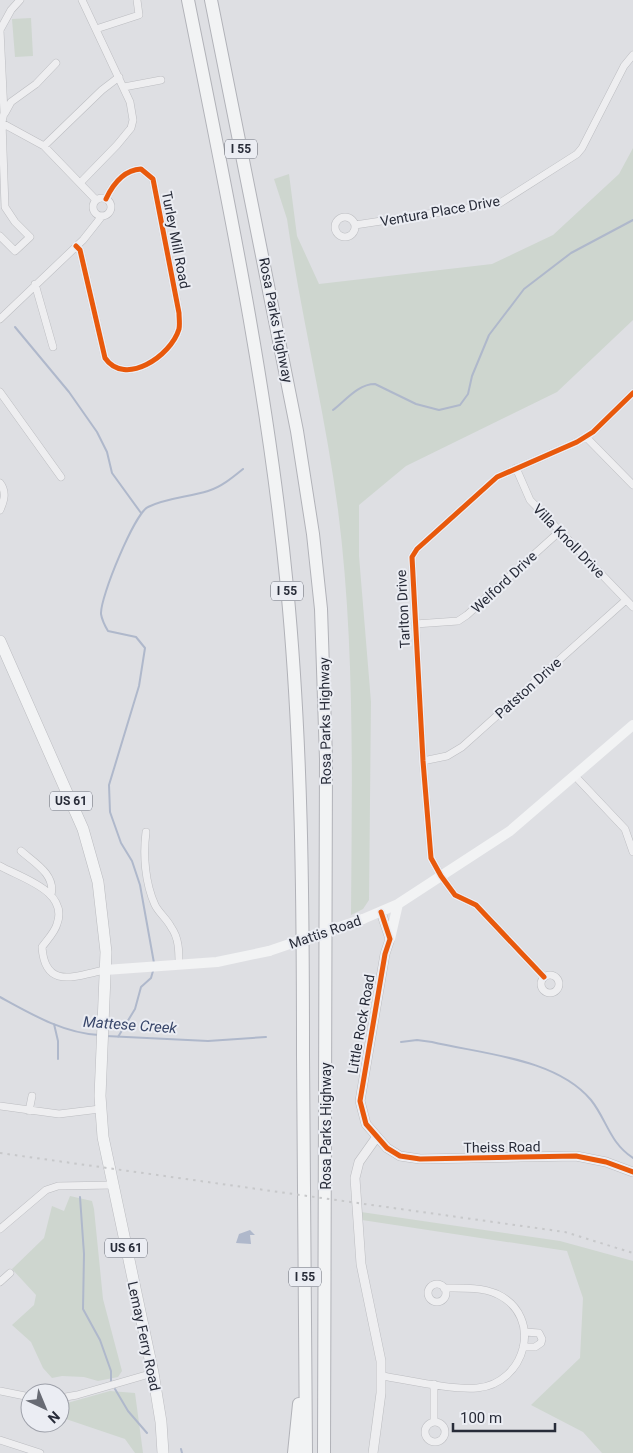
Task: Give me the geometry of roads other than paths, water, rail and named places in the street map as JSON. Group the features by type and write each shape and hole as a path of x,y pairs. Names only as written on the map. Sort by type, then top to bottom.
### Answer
{"highway":[{"name":"Rosa Parks Highway","path":"188,0 256,351 279,514 291,630 302,845 306,1364"},
{"name":"Rosa Parks Highway","path":"211,0 297,431 313,534 321,608 326,759 324,1453"},
{"path":"294,1453 306,1364"},
{"name":"I 55","path":"306,1364 306,1453"}],"main road":[{"name":"Lemay Ferry Road","path":"0,641 89,846 101,899 105,970 100,1109 103,1138 152,1373 161,1422 163,1453"},
{"name":"Mattis Road","path":"105,970 231,960 269,951 382,912 398,904 510,831 633,725"},
{"path":"390,939 398,904"}],"street":[{"path":"4,113 0,30 2,24 20,0"},
{"path":"81,182 117,145 130,128 133,120 130,102 124,87 82,0"},
{"path":"96,29 139,15 137,0"},
{"name":"Ventura Place Drive","path":"355,225 500,203 582,148 624,66 633,55"},
{"path":"0,236 15,251 30,237 15,222 5,207 1,122 11,102 36,84 56,63"},
{"path":"44,146 102,90 119,77"},
{"path":"124,87 161,80"},
{"path":"1,122 44,146 81,182 96,200"},
{"name":"Turley Mill Road","path":"76,246 80,250 105,358 111,366 126,371 151,362 173,342 179,328 178,313 153,179 141,169 132,170 126,173 110,190 106,199"},
{"path":"0,319 76,246 102,216 111,210 110,204 106,199 96,200"},
{"path":"96,200 93,205 94,211 102,216"},
{"path":"0,215 5,207"},
{"path":"35,284 53,347"},
{"path":"0,392 61,477"},
{"name":"Tarlton Drive","path":"544,977 476,905 455,895 441,876 429,852 412,564 414,552 497,477 586,437 633,394"},
{"path":"586,437 633,485"},
{"name":"Villa Knoll Drive","path":"516,468 530,500 633,607"},
{"path":"0,483 5,498 0,510"},
{"name":"Welford Drive","path":"415,624 453,622 463,618 559,532"},
{"name":"Patston Drive","path":"423,761 447,756 462,747 626,600"},
{"path":"575,776 625,829 633,852"},
{"path":"625,829 633,830"},
{"path":"146,832 144,849 151,895 160,913 174,932 180,965"},
{"path":"22,851 50,877 53,887 51,895"},
{"path":"0,866 47,891 58,908 58,923 42,947 46,968 58,977 105,970"},
{"path":"382,912 390,939"},
{"name":"Little Rock Road","path":"376,1138 363,1117 360,1093 385,954 390,939"},
{"path":"29,1111 32,1096"},
{"path":"0,1106 59,1114 100,1109"},
{"path":"372,1453 382,1376 379,1347 361,1264 355,1186 359,1162 376,1138"},
{"name":"Theiss Road","path":"376,1138 393,1152 409,1158 435,1160 576,1156 606,1162 633,1172"},
{"path":"0,1230 46,1190 58,1186 113,1185"},
{"path":"0,1282 10,1273"},
{"path":"382,1376 477,1388 494,1383 510,1370 523,1347 525,1332 522,1318 517,1310 506,1299 496,1293 478,1289 444,1288"},
{"path":"523,1347 535,1347 541,1343 542,1339 539,1334 525,1332"},
{"path":"70,1397 152,1373"},
{"path":"434,1384 434,1422"},
{"path":"0,1391 20,1395"},
{"path":"0,1440 40,1453"}],"water":[{"path":"250,1230 255,1235 250,1235 251,1244 236,1243 239,1234"}],"waterway":[{"path":"333,410 352,393 363,387 375,384 416,404 439,410 460,405 468,394 472,376 489,335 524,289 571,253 633,220"},
{"path":"15,327 69,392 97,432 107,452 112,473 141,513"},
{"path":"154,963 140,885 132,861 121,843 110,812 109,785 139,686 145,648 136,637 108,631 101,616 102,605 119,556 135,524 148,507 213,489 243,469"},
{"path":"118,1037 135,1009 141,987 151,978 153,971"},
{"name":"Mattese Creek","path":"0,997 60,1027 99,1035"},
{"path":"54,1024 58,1041 58,1059"},
{"name":"Mattese Creek","path":"106,1036 208,1041 266,1037"},
{"path":"401,1042 417,1040 432,1042 495,1055 538,1066 558,1075 576,1086 591,1100 613,1138 633,1158"},
{"path":"80,1197 84,1254 83,1309 100,1340 111,1371 111,1381"},
{"path":"115,1389 128,1411 147,1433"},
{"path":"181,1449 182,1453"}],"railway":[{"path":"0,1153 565,1232 633,1253"}]}
